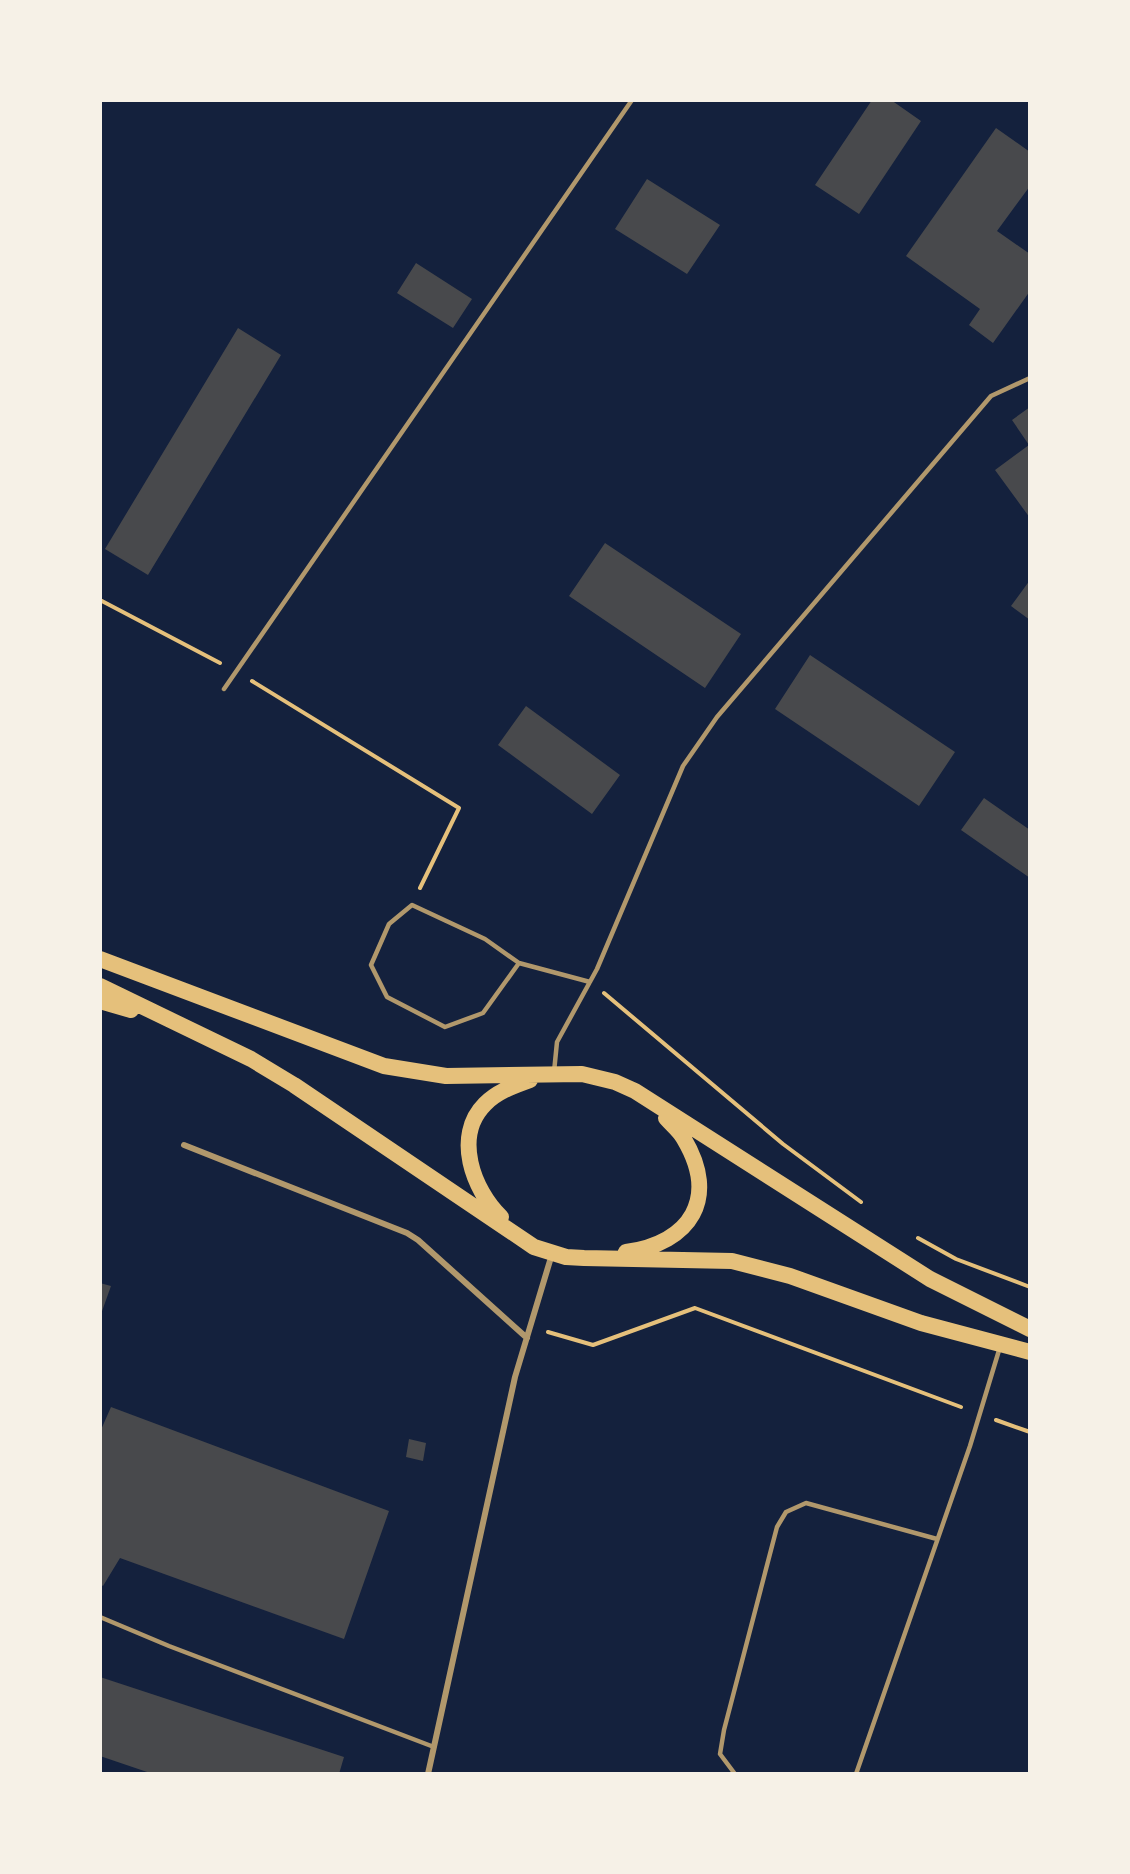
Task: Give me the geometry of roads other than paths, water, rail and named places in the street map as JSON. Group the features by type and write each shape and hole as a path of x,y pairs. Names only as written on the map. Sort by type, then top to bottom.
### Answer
{"highway":[{"path":"100,950 194,993"},
{"path":"100,958 384,1066 412,1072 462,1077 582,1074 615,1082 635,1091 930,1279 1029,1329"},
{"path":"100,986 239,1054 294,1085 534,1247 552,1253 584,1258 732,1261 790,1276 921,1323 1029,1352"},
{"path":"100,1001 180,1024"},
{"path":"523,1239 493,1210 481,1191 470,1161 469,1138 476,1115 485,1104 503,1090 548,1075"},
{"path":"584,1258 656,1246 681,1230 696,1209 699,1174 693,1155 683,1137 653,1103"}],"street":[{"path":"184,1145 407,1233 418,1240 527,1338"},
{"path":"428,1773 515,1377 552,1253"}],"lane":[{"path":"224,690 632,100"},
{"path":"548,1075 557,1042 590,982 683,766 717,717 990,396 1029,378"},
{"path":"519,963 483,1013 445,1027 387,997 371,965 389,924 412,905 485,939 519,963 590,982"},
{"path":"856,1773 980,1414 1001,1344"},
{"path":"735,1773 720,1754 724,1730 777,1527 786,1512 806,1503 937,1539"},
{"path":"100,1617 169,1646 434,1747"}]}
